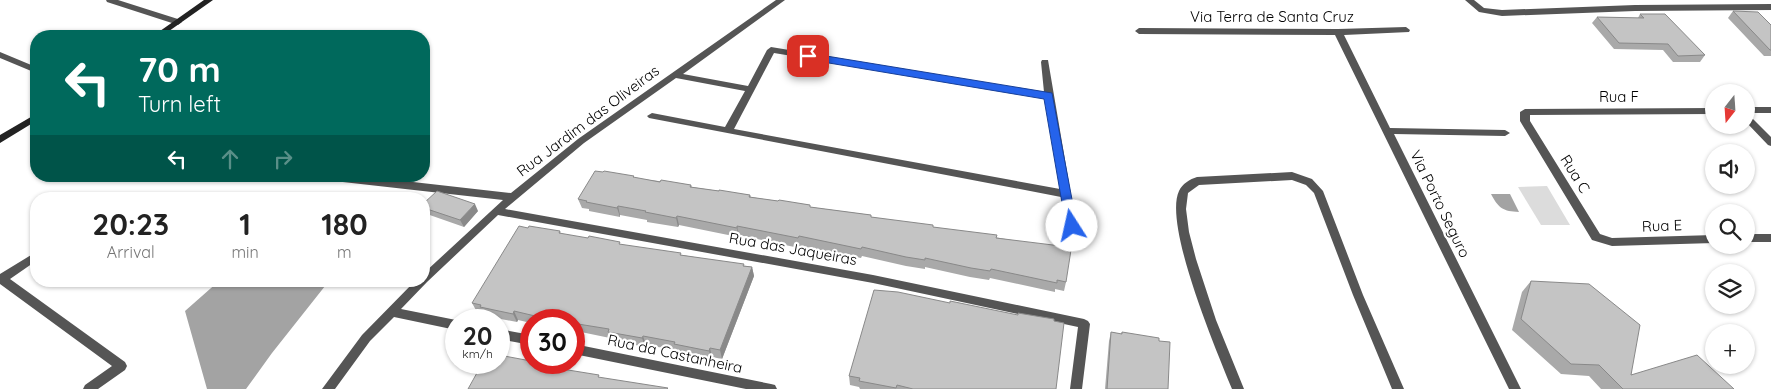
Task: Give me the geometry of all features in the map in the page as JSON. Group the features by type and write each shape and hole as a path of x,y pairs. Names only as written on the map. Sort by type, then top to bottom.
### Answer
{"street":[{"path":"110,0 178,22"},
{"path":"165,30 209,0"},
{"name":"Rua Jardim das Oliveiras","path":"430,273 513,196 581,141 781,0"},
{"path":"1469,0 1484,11 1502,14 1635,8 1771,6"},
{"name":"Via Terra de Santa Cruz","path":"1139,31 1338,32 1406,30"},
{"name":"Via Porto Seguro","path":"1338,32 1515,389"},
{"path":"728,131 771,50 1048,96"},
{"path":"0,55 30,68"},
{"path":"1045,62 1048,96 1074,242"},
{"path":"674,76 750,89"},
{"path":"1755,110 1771,110"},
{"name":"Rua F","path":"1525,112 1705,111"},
{"name":"Rua C","path":"1525,112 1525,121 1596,237 1612,242"},
{"path":"652,116 1066,194"},
{"path":"0,140 30,121"},
{"path":"1755,126 1771,144"},
{"path":"1387,131 1505,133"},
{"path":"1238,389 1216,335 1186,248 1181,206 1182,194 1186,188 1197,181 1292,176 1309,182 1318,191 1358,295 1398,389"},
{"path":"381,182 513,196"},
{"name":"Rua das Jaqueiras","path":"496,211 873,279 1084,324 1076,389"},
{"path":"1755,238 1771,238"},
{"name":"Rua E","path":"1612,242 1705,239"},
{"path":"30,260 0,279 121,366 89,389"},
{"name":"Rua Jardim das Oliveiras","path":"328,389 366,338 416,287"},
{"path":"390,312 445,323"},
{"name":"Rua da Castanheira","path":"585,351 770,389"}],"shaded area":[{"path":"1547,186 1570,225 1541,225 1518,187"},
{"path":"1491,194 1510,194 1519,212 1502,208 1496,203"},
{"path":"212,287 324,287 246,389 207,389 185,311"}],"building":[{"path":"1733,11 1758,12 1771,25 1771,50 1770,50"},
{"path":"1640,14 1665,14 1705,55 1678,56 1668,44 1619,43 1597,17 1644,18"},
{"path":"595,171 634,176 660,182 661,180 691,185 690,187 810,205 810,207 871,215 871,217 933,225 933,227 997,235 996,238 1061,246 1061,248 1071,250 1066,282 1057,280 1057,283 991,269 990,271 925,258 925,260 906,257 862,247 861,249 799,236 798,238 737,226 737,228 677,216 676,218 578,199"},
{"path":"437,191 475,204 460,220 430,210 430,197"},
{"path":"519,226 560,231 559,233 588,238 589,236 620,242 619,244 681,253 680,255 744,264 743,266 752,267 720,350 710,348 709,351 674,344 675,342 608,332 609,329 585,325 585,309 520,309 520,312 514,311 513,314 510,313 510,309 489,309 472,303"},
{"path":"1531,281 1589,284 1640,325 1631,375 1697,355 1705,362 1705,374 1718,374 1734,389 1623,389 1599,365 1571,364 1521,319"},
{"path":"874,290 898,292 1018,315 1018,313 1054,319 1054,321 1064,323 1056,389 913,389 897,385 896,388 859,381 860,378 849,376"},
{"path":"1111,332 1159,338 1159,341 1170,342 1168,389 1107,389"},
{"path":"510,357 520,359 520,374 585,373 599,375 598,377 668,388 667,389 468,389 476,374 510,374"}],"route":[{"path":"808,56 1048,96 1072,226"}]}
